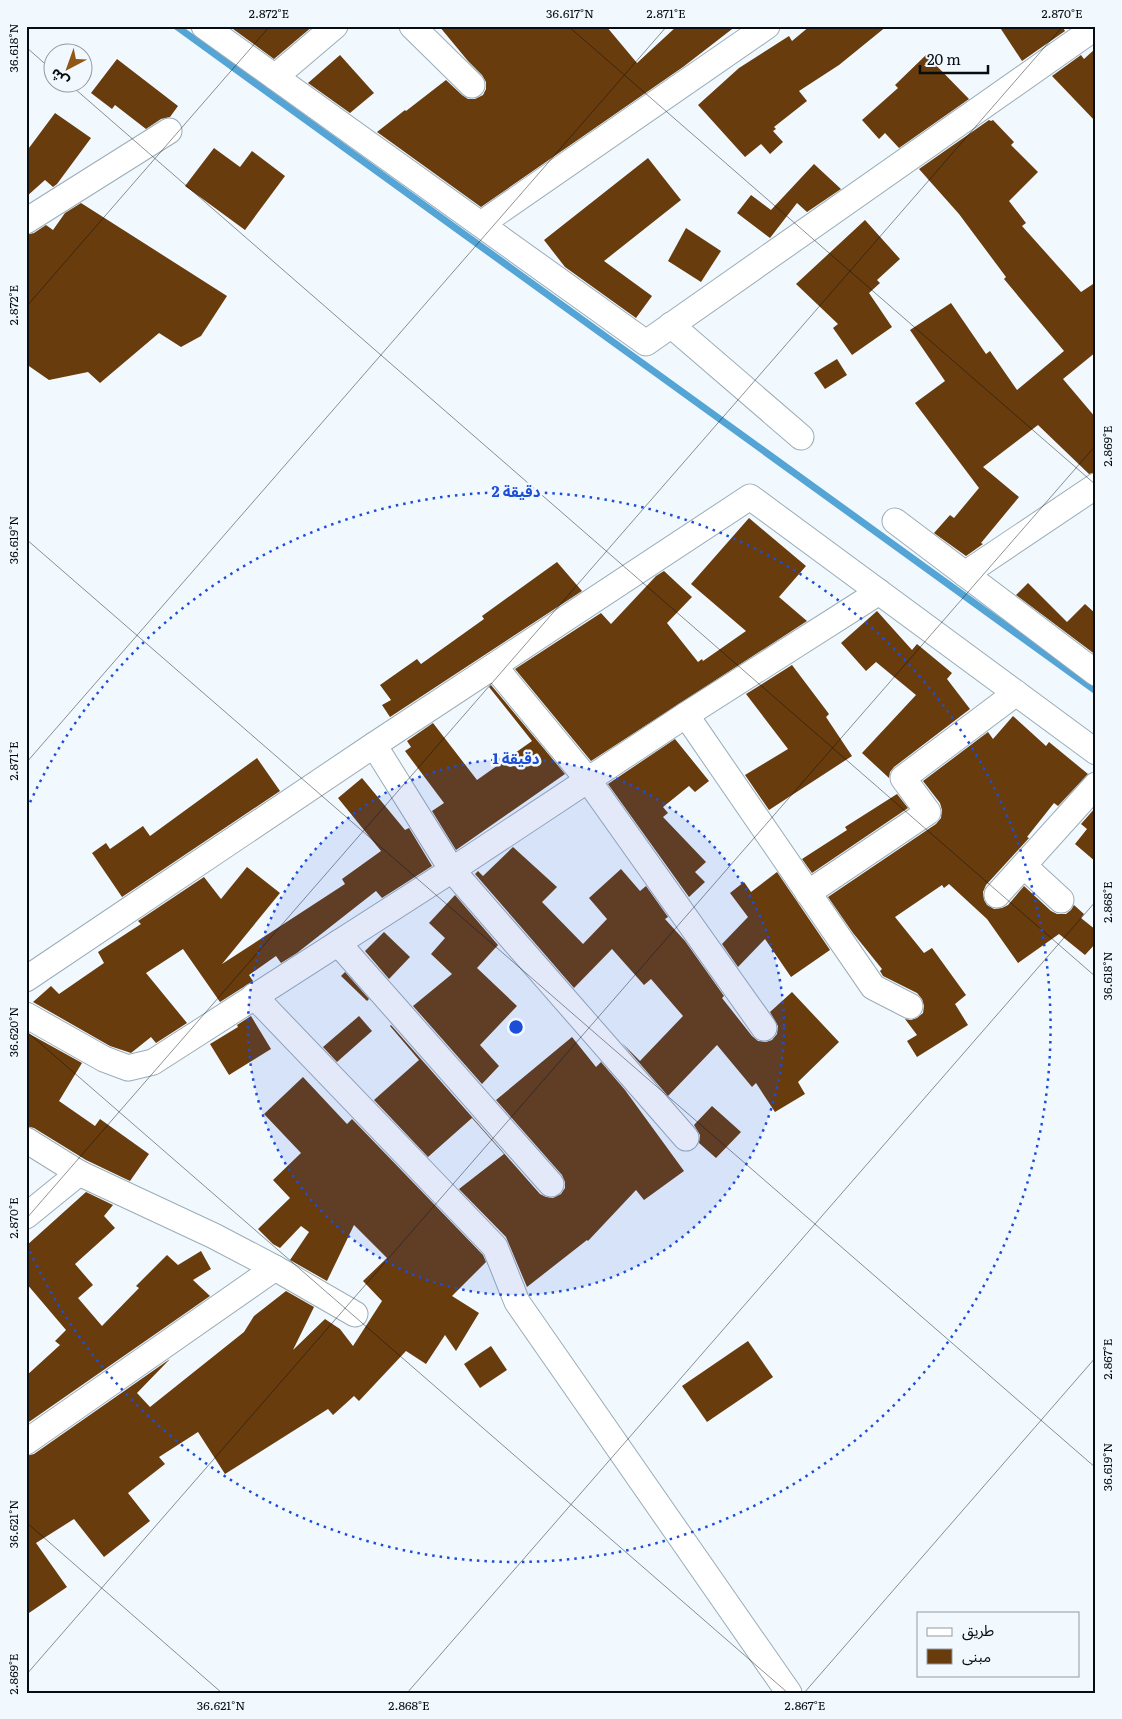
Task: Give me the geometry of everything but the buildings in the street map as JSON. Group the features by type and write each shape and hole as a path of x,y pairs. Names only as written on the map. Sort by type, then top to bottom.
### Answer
{"street":[{"path":"204,26 646,342 1096,27"},
{"path":"275,76 334,26"},
{"path":"412,26 472,85"},
{"path":"480,224 767,26"},
{"path":"26,221 169,131"},
{"path":"671,325 801,437"},
{"path":"966,574 1096,486"},
{"path":"26,979 374,745 750,497 1096,752"},
{"path":"895,521 1096,672"},
{"path":"26,1015 104,1059 128,1068 153,1062 452,870 686,715 880,592"},
{"path":"494,666 588,780 764,1028"},
{"path":"808,893 928,812 903,778 1016,693"},
{"path":"686,715 873,987 910,1006"},
{"path":"374,745 452,870 686,1138"},
{"path":"997,895 1096,785"},
{"path":"1024,866 1061,900"},
{"path":"338,943 551,1184"},
{"path":"254,996 495,1247 517,1302 789,1693"},
{"path":"26,1140 79,1173 214,1236 275,1268 355,1314"},
{"path":"26,1216 79,1173"},
{"path":"26,1442 275,1268"}],"waterway":[{"path":"176,26 1096,691"}]}
